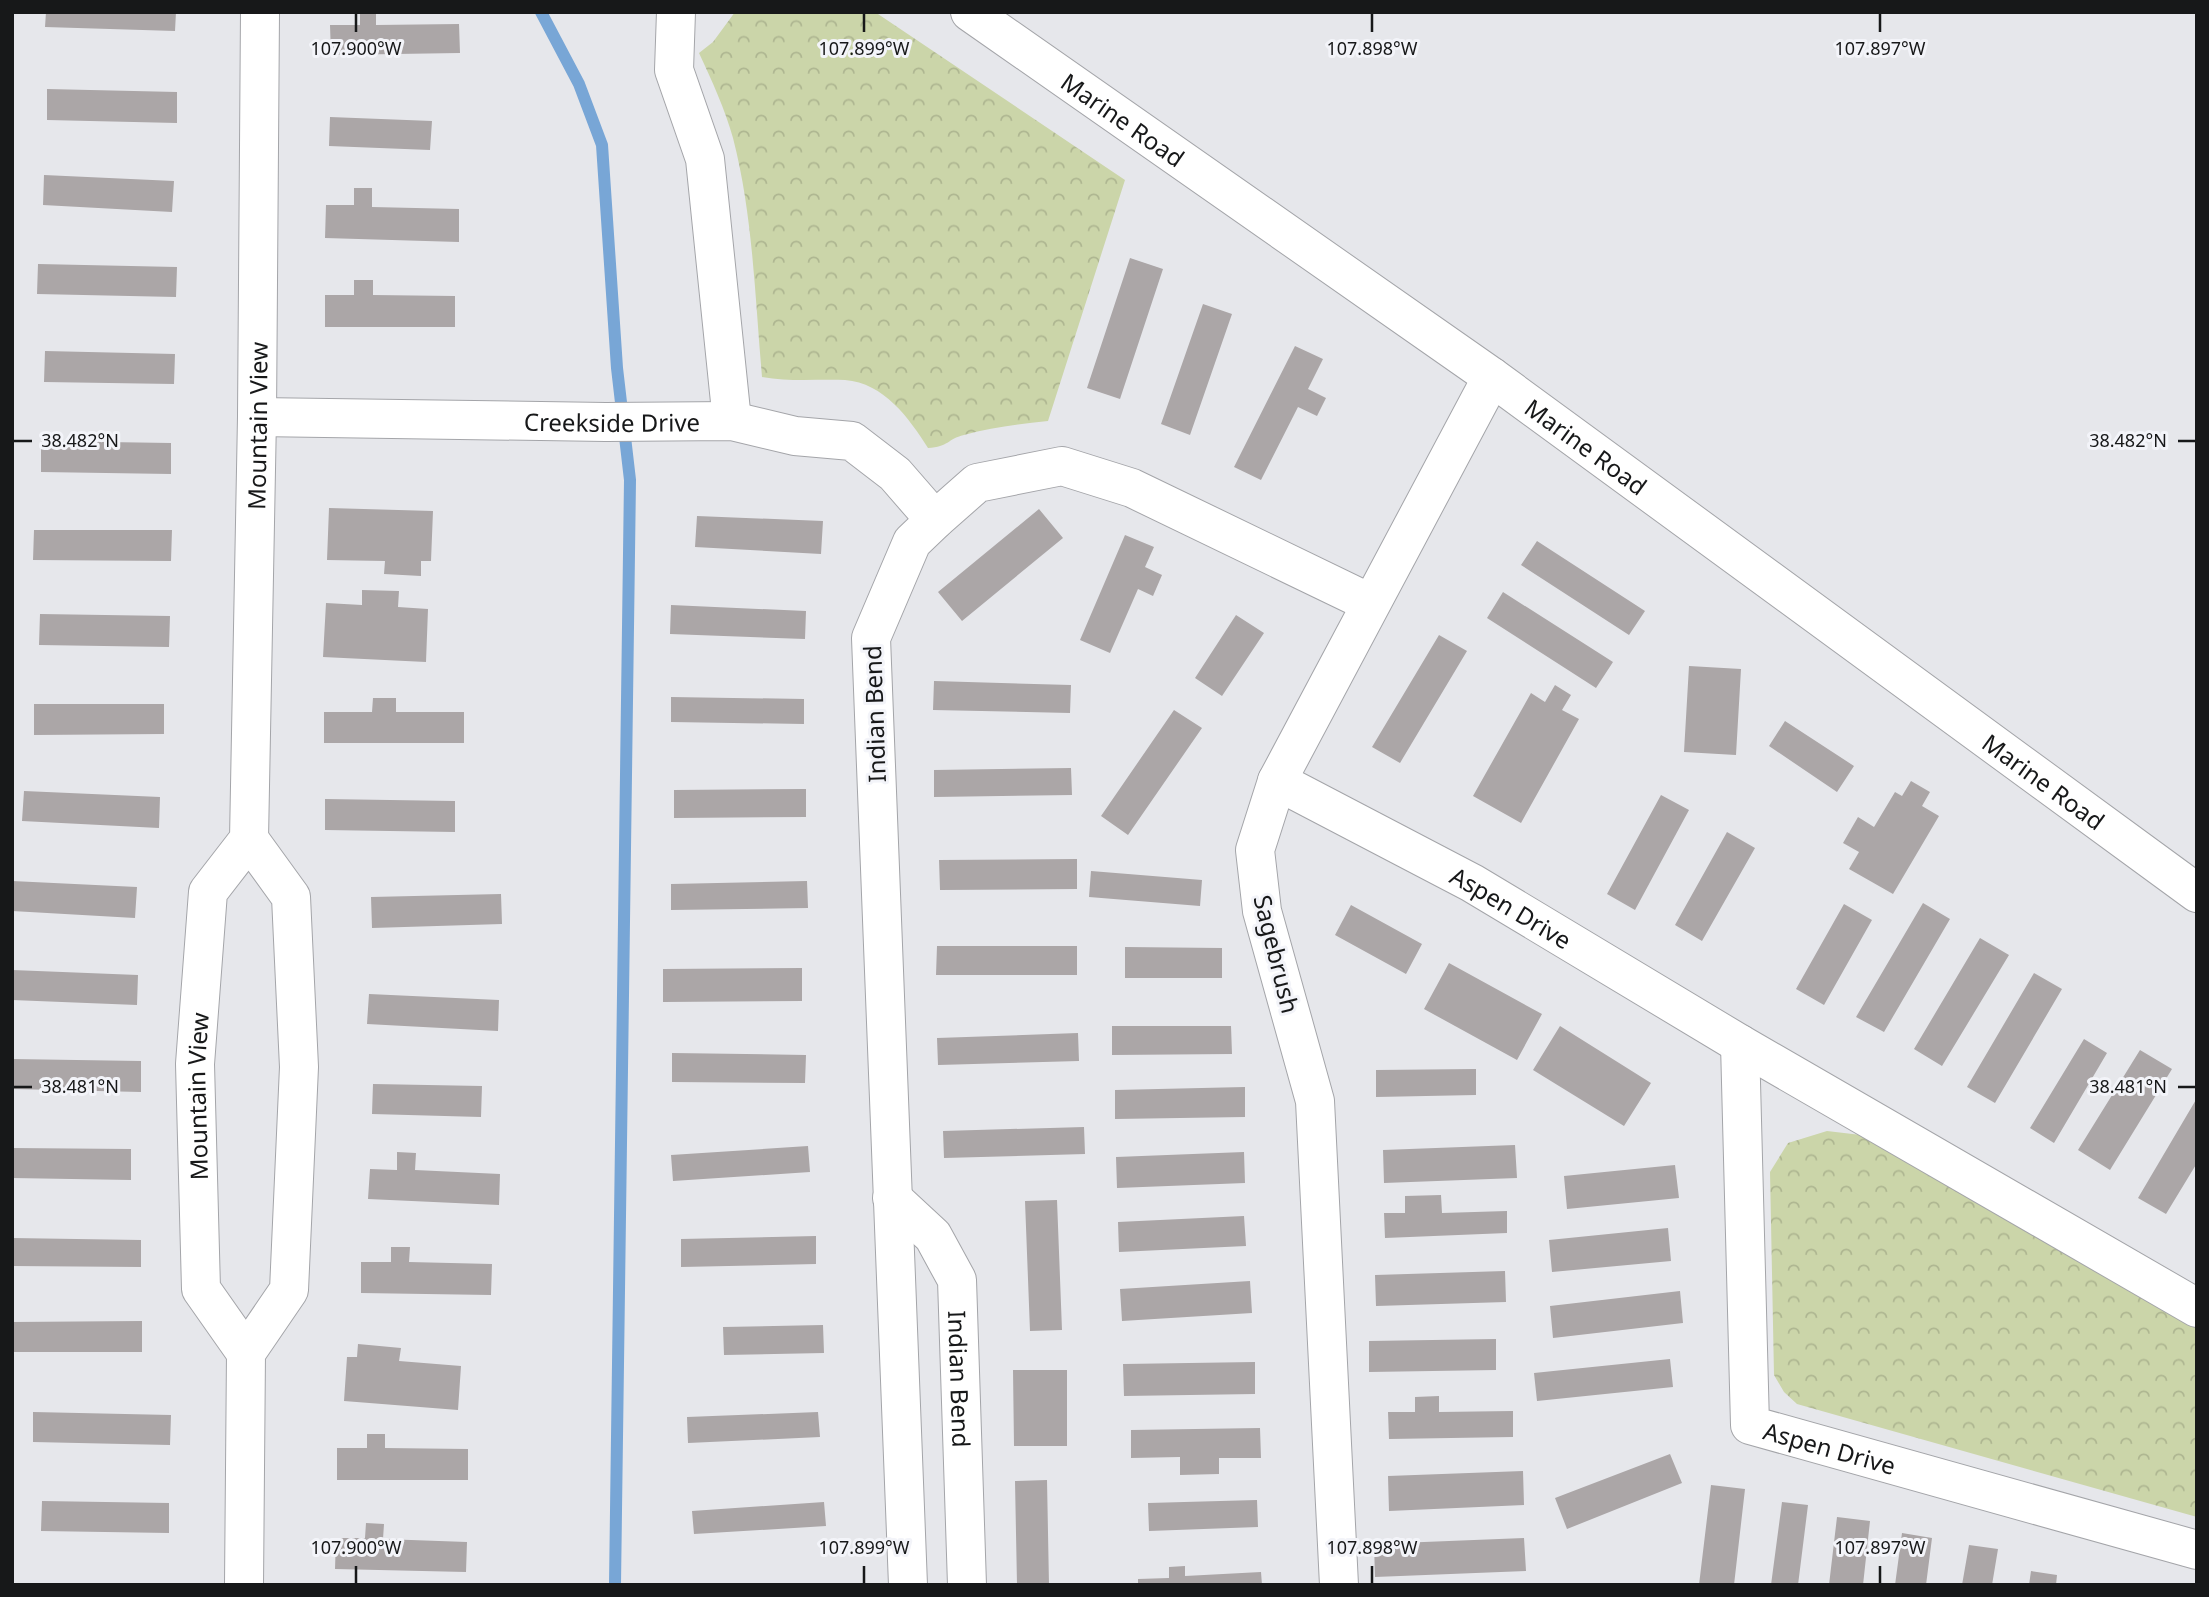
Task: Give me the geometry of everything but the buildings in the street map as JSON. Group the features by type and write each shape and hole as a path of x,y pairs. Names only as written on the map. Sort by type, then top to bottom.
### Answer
{"street":[{"name":"Mountain View","path":"246,1353 201,1289 195,1065 208,892 248,839 257,417 260,12"},
{"path":"676,12 674,70 705,159 732,421"},
{"name":"Marine Road","path":"970,12 1492,377 2197,893"},
{"name":"Sagebrush","path":"1339,1585 1315,1101 1262,911 1255,850 1277,781 1492,377"},
{"name":"Creekside Drive","path":"257,417 732,421 795,436 852,441 895,474 935,520"},
{"name":"Indian Bend","path":"908,1585 871,638 912,542 977,483 1062,466 1132,488 1370,603"},
{"name":"Aspen Drive","path":"1277,781 1472,883 1740,1044 2197,1308"},
{"path":"244,1585 246,1353 289,1290 299,1067 291,897 248,839"},
{"name":"Aspen Drive","path":"1740,1044 1750,1425 2197,1550"},
{"name":"Indian Bend","path":"892,1198 933,1236 957,1280 967,1585"}],"green space":[{"path":"735,12 875,12 1125,180 1048,421 985,430 928,448 904,414 872,388 845,380 762,377 752,257 740,167 726,116 699,53 713,42"},
{"path":"1827,1131 1861,1135 1883,1143 2197,1327 2197,1517 1797,1404 1784,1392 1774,1375 1770,1172 1788,1143"}],"waterway":[{"path":"541,12 579,84 602,145 617,368 630,480 615,1585"}]}
